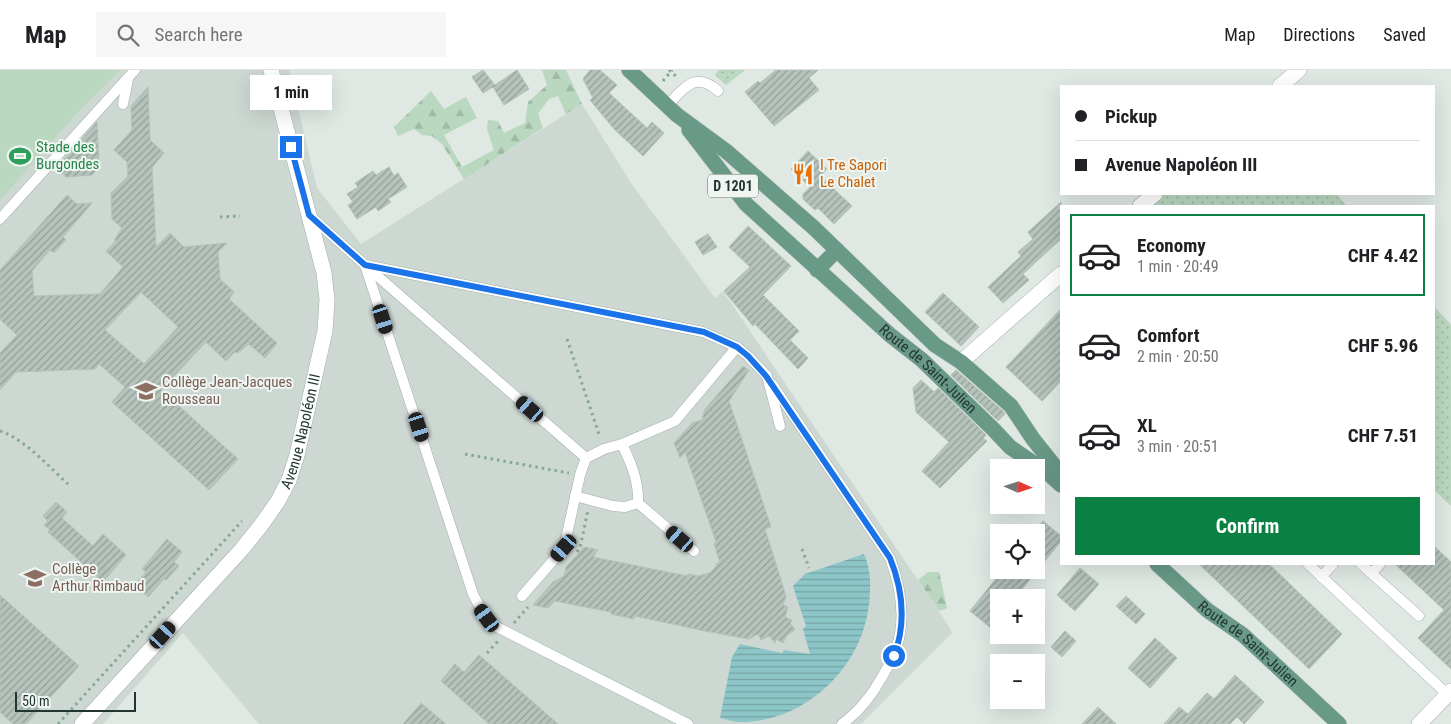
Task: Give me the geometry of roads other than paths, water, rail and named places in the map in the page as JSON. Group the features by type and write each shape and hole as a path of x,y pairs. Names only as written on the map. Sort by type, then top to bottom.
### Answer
{"main road":[{"name":"D 1201","path":"629,70 672,110 743,165"},
{"name":"D 1201","path":"672,110 727,179"},
{"path":"727,179 743,165"},
{"name":"Route de Saint-Julien","path":"743,165 814,228 936,345 960,362 1011,406 1033,439 1060,473"},
{"name":"Route de Saint-Julien","path":"727,179 746,204 796,251 890,335 922,360 1010,447 1049,474 1060,485"},
{"path":"817,270 837,250"},
{"path":"922,360 936,345"},
{"name":"Route de Saint-Julien","path":"1149,565 1208,619 1245,646 1326,724"},
{"name":"Route de Saint-Julien","path":"1158,565 1207,610 1243,635 1339,724"}],"street":[{"name":"Avenue Napoléon III","path":"82,724 242,549 262,524 278,501 289,480 297,455 325,330 327,300 324,273 271,70"},
{"path":"1281,85 1299,70"},
{"path":"1141,205 1154,195"},
{"path":"960,362 1060,276"},
{"path":"1419,724 1449,692"}],"lane":[{"path":"123,104 131,74"},
{"path":"0,219 131,74"},
{"path":"672,110 685,87 690,83 705,82 718,91"},
{"path":"309,215 586,458"},
{"path":"365,265 704,332 737,347 748,356 766,376 890,558 899,588 901,624 898,645 894,656 872,693 842,724"},
{"path":"365,265 473,594 487,618 495,626 676,721 688,724"},
{"path":"522,596 564,548 580,475 586,458 675,421 737,347"},
{"path":"766,376 780,426"},
{"path":"622,444 632,465 638,493 638,503 694,551"},
{"path":"575,496 613,506 625,507 638,503"},
{"path":"1309,565 1449,692"},
{"path":"1321,577 1332,565"},
{"path":"1362,565 1418,616"},
{"path":"1372,573 1379,565"}],"water":[{"path":"864,554 870,582 868,611 862,633 852,654 839,673 823,690 805,703 784,714 762,720 739,722 720,718 732,657 740,644 782,653 784,650 810,654 803,629 806,626 793,586 805,574"}],"place":[{"name":"Stade des Burgondes","path":"20,156"},
{"name":"I Tre Sapori Le Chalet","path":"803,174"},
{"name":"Collège Jean-Jacques Rousseau","path":"146,391"},
{"name":"Collège Arthur Rimbaud","path":"35,578"}]}
